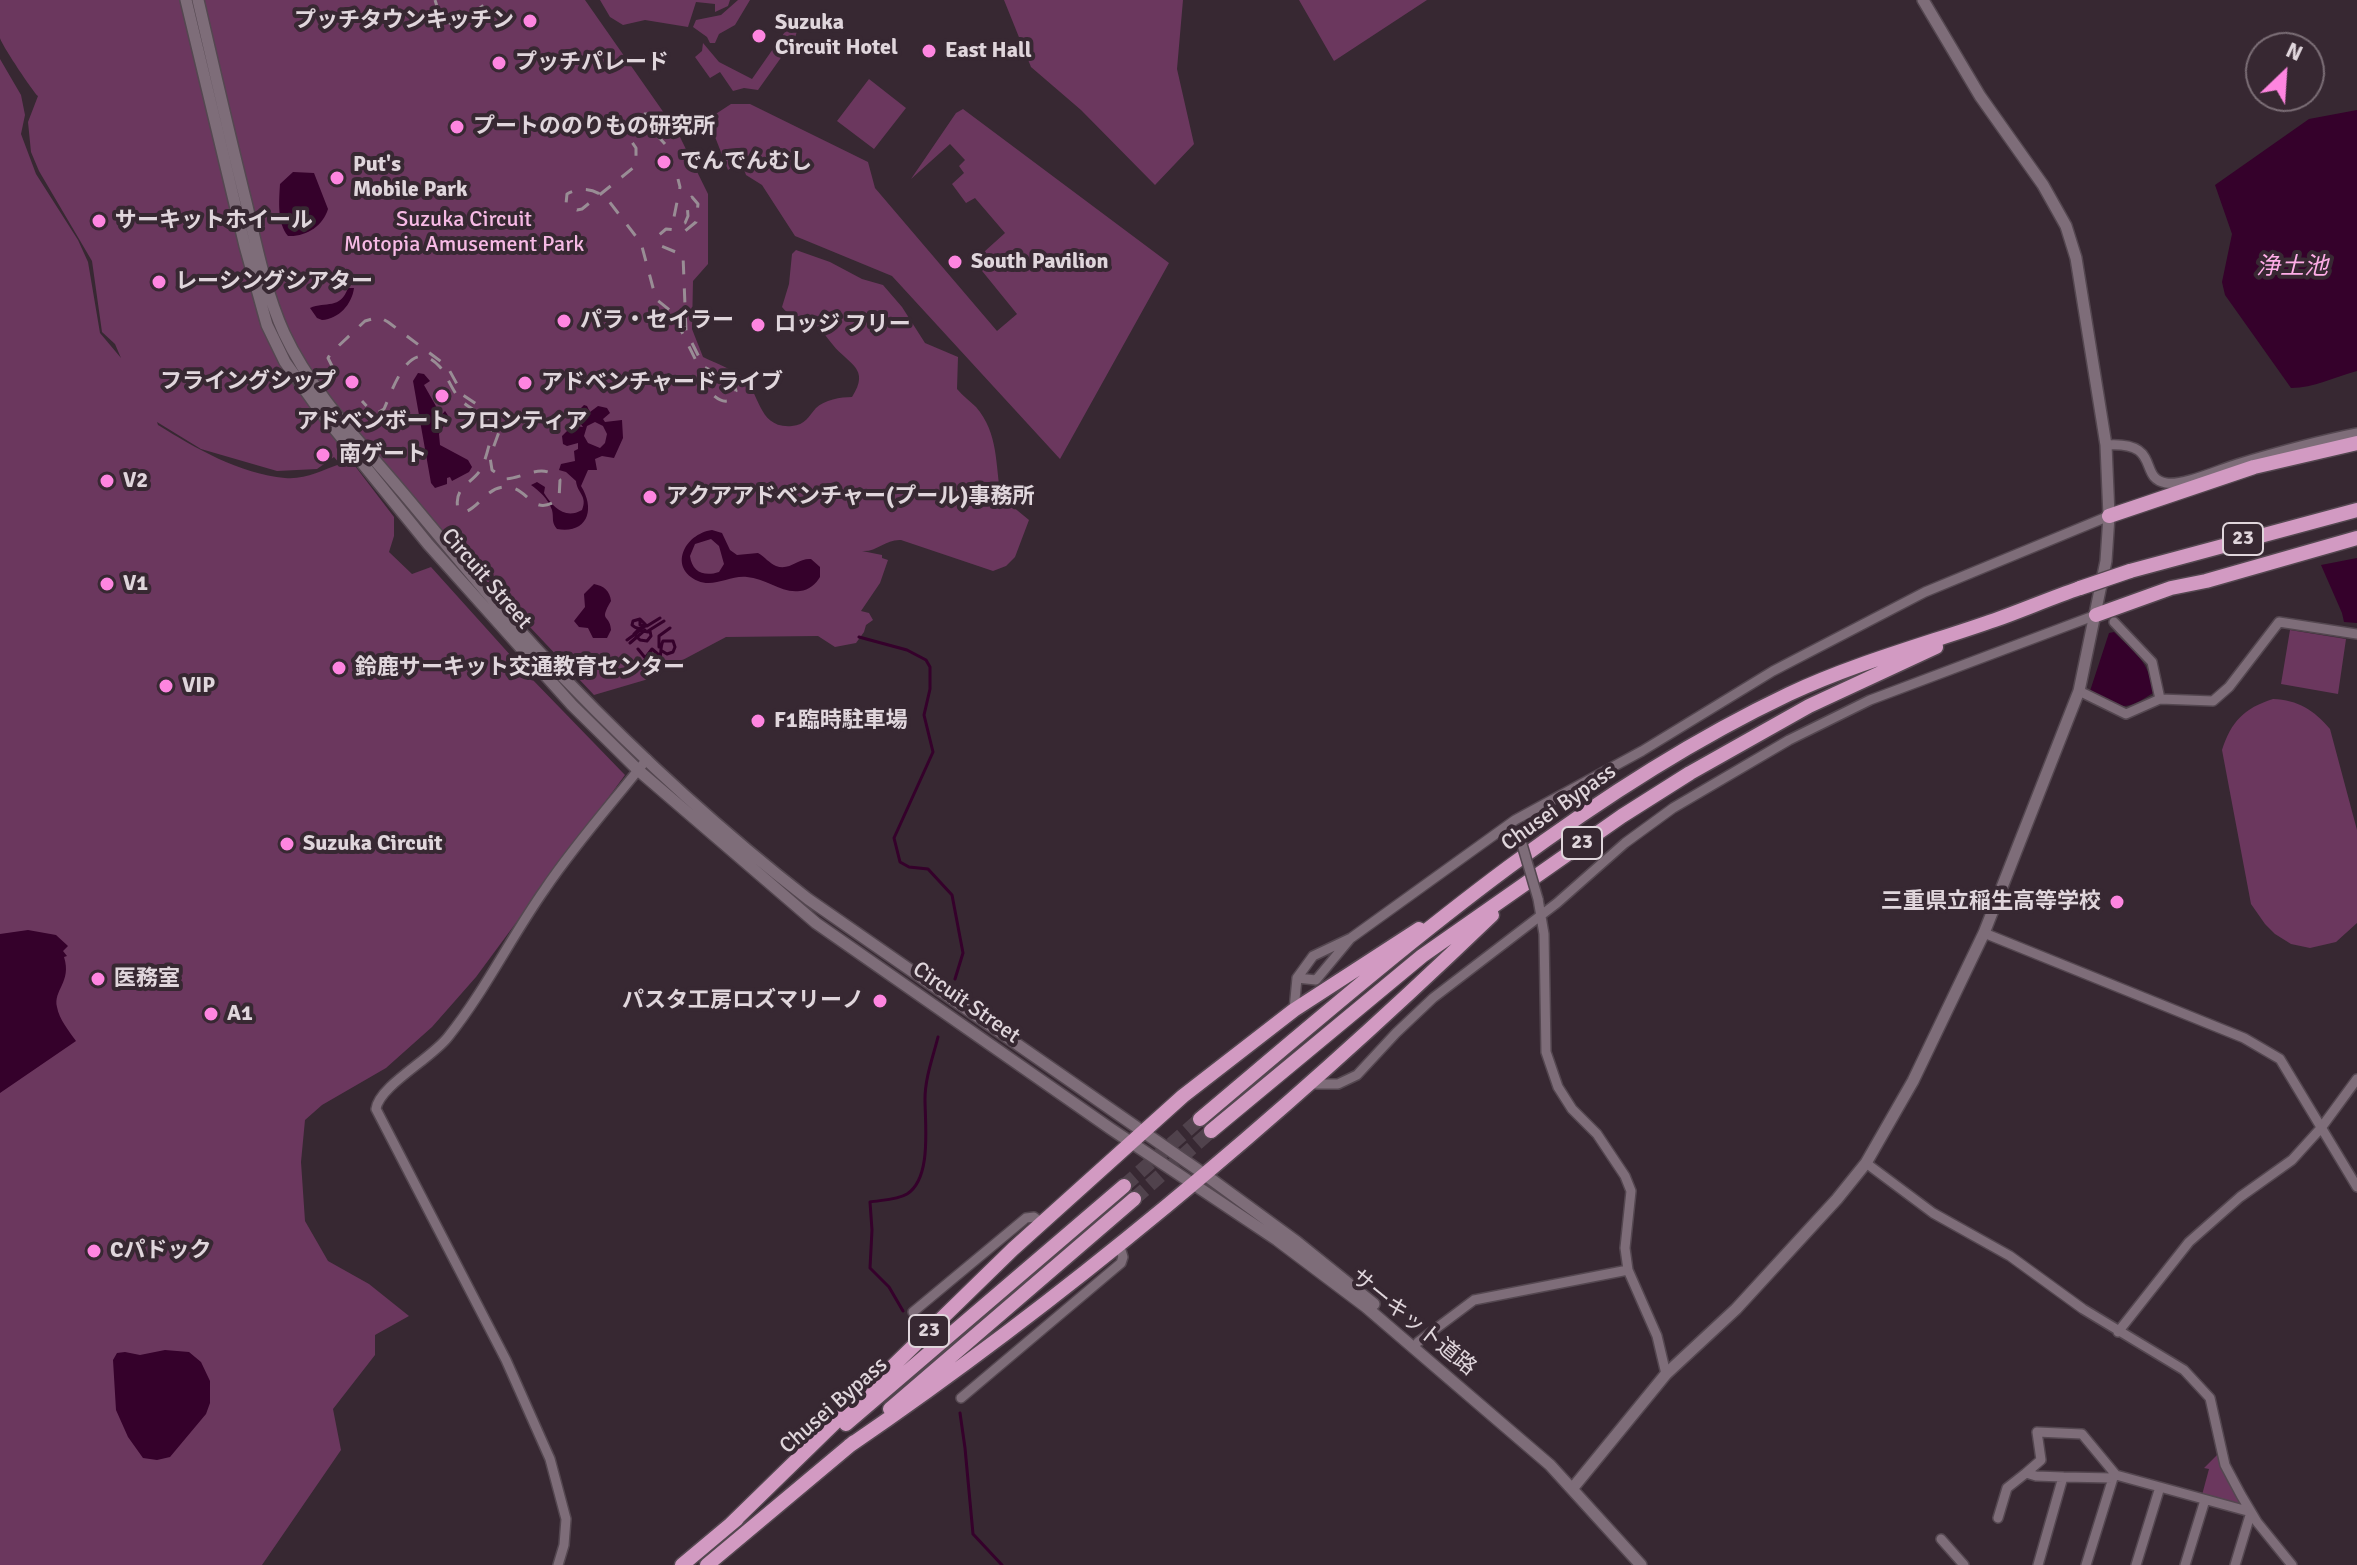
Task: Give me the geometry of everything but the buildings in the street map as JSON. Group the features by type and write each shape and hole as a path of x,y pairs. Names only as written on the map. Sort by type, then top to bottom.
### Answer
{"highway":[{"path":"2109,516 2254,467 2357,443"},
{"name":"Chusei Bypass","path":"1200,1119 1471,897 1632,784 1790,693 2130,571 2357,510"},
{"path":"2096,615 2171,588 2357,538"},
{"name":"Chusei Bypass","path":"1211,1131 1422,956 1597,832 1690,773 1797,712 1995,620"},
{"name":"23","path":"849,1446 916,1401 1120,1247 1312,1084 1524,884"},
{"path":"1133,1144 1183,1096 1294,1010 1471,897"},
{"name":"23","path":"731,1524 1042,1223 1133,1144"},
{"name":"Chusei Bypass","path":"682,1565 1124,1186"},
{"name":"Chusei Bypass","path":"707,1565 1134,1199"}],"street":[{"name":"Circuit Street","path":"186,0 267,325 285,362 320,411 451,572 572,705 638,770 816,923 1133,1144"},
{"name":"Circuit Street","path":"198,0 269,293 296,356 325,399 505,613 564,679 647,759 729,834 808,899 1144,1133 1198,1179"},
{"path":"1572,1489 1666,1374 1736,1309 1866,1163 1913,1081 1984,933 2079,691 2106,561 2109,516 2106,445 2082,282 2066,226 2043,185 1946,41 1923,0"},
{"path":"2106,445 2127,444 2135,447 2146,457 2156,478 2162,483 2174,483 2238,463 2357,433"},
{"path":"1294,1010 1297,978 1313,956 1351,938 1515,820 1642,751 1773,671 1925,592 2109,516"},
{"path":"1312,1084 1338,1084 1357,1075 1433,998 1542,915 1625,843 1673,808 1789,740 1870,700 2096,615"},
{"path":"2114,622 2152,662 2160,699"},
{"path":"2079,691 2126,714 2160,699 2213,701 2220,697 2279,622 2357,634"},
{"path":"558,1565 564,1545 566,1519 550,1459 506,1360 376,1109 383,1092 446,1040 544,891 647,759"},
{"path":"1519,834 1542,915 1546,1052 1558,1087 1572,1109 1597,1134 1625,1176 1631,1191 1625,1248 1628,1270 1657,1336 1666,1374"},
{"path":"1984,933 2244,1038 2280,1059 2357,1187"},
{"path":"1297,978 1316,980 1322,976 1351,938"},
{"path":"2118,1332 2204,1226 2292,1160 2321,1128 2357,1079"},
{"name":"サーキット道路","path":"1133,1144 1198,1179 1366,1307 1550,1465 1641,1565"},
{"path":"1866,1163 1933,1213 2010,1256 2118,1332 2184,1370 2210,1398 2225,1465 2251,1512 2292,1565"},
{"path":"1198,1179 1297,1242 1502,1416 1550,1465"},
{"path":"913,1312 1026,1218 1034,1217 1042,1223"},
{"path":"961,1398 1121,1263 1120,1247"},
{"path":"1418,1342 1474,1300 1628,1270"},
{"path":"1998,1518 2007,1488 2041,1460 2037,1432 2082,1434 2114,1477"},
{"path":"2026,1473 2036,1476 2114,1477 2251,1512"},
{"path":"2038,1565 2063,1477"},
{"path":"2086,1565 2114,1477"},
{"path":"2136,1565 2160,1487"},
{"path":"2185,1565 2205,1500"},
{"path":"2235,1565 2251,1512"},
{"path":"1941,1539 1964,1565"}],"green space":[{"name":"Suzuka Circuit Motopia Amusement Park","path":"0,0 585,0 678,133 708,194 708,264 693,281 692,329 703,357 742,377 772,422 792,426 800,424 823,403 852,397 859,379 855,367 820,330 782,307 789,284 792,254 796,250 883,285 902,307 925,343 958,357 957,389 976,407 989,428 1001,497 1029,520 1015,557 1006,566 993,571 901,540 862,551 882,555 888,560 880,583 861,611 869,613 873,620 866,625 856,643 835,647 818,636 726,637 645,680 594,695 479,573 371,446 348,452 350,459 344,463 355,466 394,517 394,536 389,552 412,574 431,567 530,677 625,775 476,977 432,1027 386,1068 322,1105 305,1120 301,1162 305,1221 328,1261 369,1284 409,1316 375,1335 375,1355 333,1409 341,1450 262,1565 0,1565 0,59 21,95 25,115 21,134 36,174 78,240 88,262 100,333 121,358 115,344 102,332 92,261 31,152 28,122 38,96 0,38","holes":["157,422 201,449 277,471 317,469 334,457 340,464 300,478 268,476 218,459 172,434"]},
{"path":"600,0 730,0 728,6 715,12 715,4 696,2 688,27 645,20 623,25 610,17"},
{"path":"738,0 750,0 735,25 719,34 715,43 710,43 693,27 696,20 721,15"},
{"path":"1004,0 1183,0 1177,69 1194,144 1155,185 1081,110 1031,67"},
{"path":"1299,0 1427,0 1334,61"},
{"path":"789,26 797,31 795,38 758,90 744,88 733,91 720,72 710,78 695,57 702,51 703,43 719,62 752,79"},
{"path":"869,79 906,108 874,149 837,121"},
{"path":"731,104 750,104 868,162 875,188 997,331 1017,314 974,261 1005,233 975,198 966,203 952,184 964,173 959,166 965,160 950,144 911,179 956,113 963,109 1169,263 1060,459 892,276 795,236 762,185 746,175 741,161 728,170 708,119"},
{"path":"2290,630 2346,639 2338,694 2281,684"},
{"path":"2273,699 2305,707 2330,729 2357,830 2357,923 2336,942 2310,948 2291,944 2275,934 2251,904 2222,750 2240,717"},
{"path":"2217,1455 2240,1502 2238,1504 2202,1495 2209,1469 2204,1468"}],"water":[{"name":"浄土池","path":"2357,110 2357,371 2291,388 2225,295 2222,282 2232,234 2215,185 2309,119"},
{"path":"293,172 314,173 328,209 313,229 301,235 288,236 280,218 280,184"},
{"path":"348,288 354,288 344,310 328,319 317,318 310,308 337,302"},
{"name":"アドベンボート フロンティア","path":"418,373 424,374 430,381 424,385 441,415 439,418 445,411 449,417 439,434 440,445 468,460 472,467 469,472 452,481 450,477 447,478 447,484 435,488 431,483 413,381"},
{"path":"584,405 590,412 598,406 607,408 610,413 603,419 605,422 622,420 623,438 614,458 602,456 595,459 597,470 588,470 581,486 588,504 582,524 567,530 557,529 548,502 531,485 537,482 545,487 544,493 551,503 565,513 582,510 584,501 576,481 559,470 561,464 575,461 574,451 578,449 578,443 567,446 563,444 562,436 570,425 583,427 574,415","holes":["595,422 603,426 607,434 605,443 600,448 588,443 584,436 587,426"]},
{"path":"712,530 722,533 730,550 737,555 758,553 776,566 786,567 811,559 820,567 820,577 809,588 793,591 747,577 710,583 698,581 689,575 682,560 687,544","holes":["711,539 719,546 724,564 719,572 708,574 696,569 690,556 695,544"]},
{"path":"2357,558 2357,623 2344,622 2321,565"},
{"path":"594,584 606,590 611,601 605,615 611,630 607,638 593,638 588,628 579,627 574,621 585,607 584,594"},
{"path":"2114,632 2145,666 2153,693 2122,706 2090,691 2109,633"},
{"path":"28,930 56,935 68,946 63,951 67,956 64,957 66,973 56,1001 60,1016 76,1041 0,1093 0,934"},
{"path":"165,1350 189,1352 201,1362 210,1381 210,1403 206,1414 170,1457 157,1460 143,1458 128,1437 116,1410 113,1360 117,1353 140,1355"}],"waterway":[{"path":"640,620 640,625 647,626 660,618"},
{"path":"627,640 639,631 641,629 643,626 645,624 640,619 633,621 632,625 637,628 641,628 643,628 646,625"},
{"path":"648,631 664,621"},
{"path":"659,647 659,636 670,628"},
{"path":"648,632 638,630 634,634 640,640 647,641 650,631"},
{"path":"630,643 645,630"},
{"path":"859,637 907,650 926,660 930,667 930,689 924,715 933,752 894,838 900,862 909,867 928,869 952,895 963,953 955,979"},
{"path":"646,659 653,665 657,664 663,641 673,641 673,652 667,654 662,651"},
{"path":"638,649 647,660"},
{"path":"646,657 652,649 659,655"},
{"path":"903,1311 889,1287 870,1268 870,1202 907,1194 920,1176 926,1136 926,1083 938,1037"},
{"path":"960,1413 973,1534 1002,1565"}],"tunnel":[{"path":"1124,1186 1200,1119"},
{"path":"1134,1199 1211,1131"}],"railway":[{"path":"435,0 441,19 454,25 490,0"},
{"path":"665,144 653,131 651,114 642,114 628,121 625,132 636,148 636,164 633,168 582,209 577,210 566,204 567,194 583,189 599,193 603,196 608,200 641,243 656,299 672,312 713,395 728,401 736,391 733,381 704,367 686,331 683,255 661,246 658,236 666,229 685,231 696,222 698,204 692,197 687,203 685,223 681,224 674,217 680,187 678,179"},
{"path":"333,368 328,358 331,353 365,321 379,317 388,322 447,366 463,395 496,417 500,429 490,457 492,470 505,479 540,471 554,474 560,480 559,499 550,504 537,504 515,489 501,487 465,512 458,509 461,490 482,467 493,429 487,420 461,400 440,367 429,358 420,356 411,360 398,378 384,409 379,412 370,410 362,401"}],"place":[{"name":"プッチタウンキッチン","path":"530,21"},
{"name":"Suzuka Circuit Hotel","path":"759,36"},
{"name":"East Hall","path":"929,51"},
{"name":"プッチパレード","path":"499,63"},
{"name":"プートののりもの研究所","path":"457,127"},
{"name":"でんでんむし","path":"664,162"},
{"name":"Put's Mobile Park","path":"337,178"},
{"name":"サーキットホイール","path":"99,221"},
{"name":"South Pavilion","path":"955,262"},
{"name":"レーシングシアター","path":"159,282"},
{"name":"パラ・セイラー","path":"564,321"},
{"name":"ロッジ フリー","path":"758,325"},
{"name":"フライングシップ","path":"352,382"},
{"name":"アドベンチャードライブ","path":"525,383"},
{"name":"アドベンボート フロンティア","path":"442,396"},
{"name":"南ゲート","path":"323,455"},
{"name":"V2","path":"107,481"},
{"name":"アクアアドベンチャー(プール)事務所","path":"650,497"},
{"name":"V1","path":"107,584"},
{"name":"鈴鹿サーキット交通教育センター","path":"339,668"},
{"name":"VIP","path":"166,686"},
{"name":"F1臨時駐車場","path":"758,721"},
{"name":"Suzuka Circuit","path":"287,844"},
{"name":"三重県立稲生高等学校","path":"2117,902"},
{"name":"医務室","path":"98,979"},
{"name":"パスタ工房ロズマリーノ","path":"880,1001"},
{"name":"A1","path":"211,1014"},
{"name":"Cパドック","path":"94,1251"}]}
